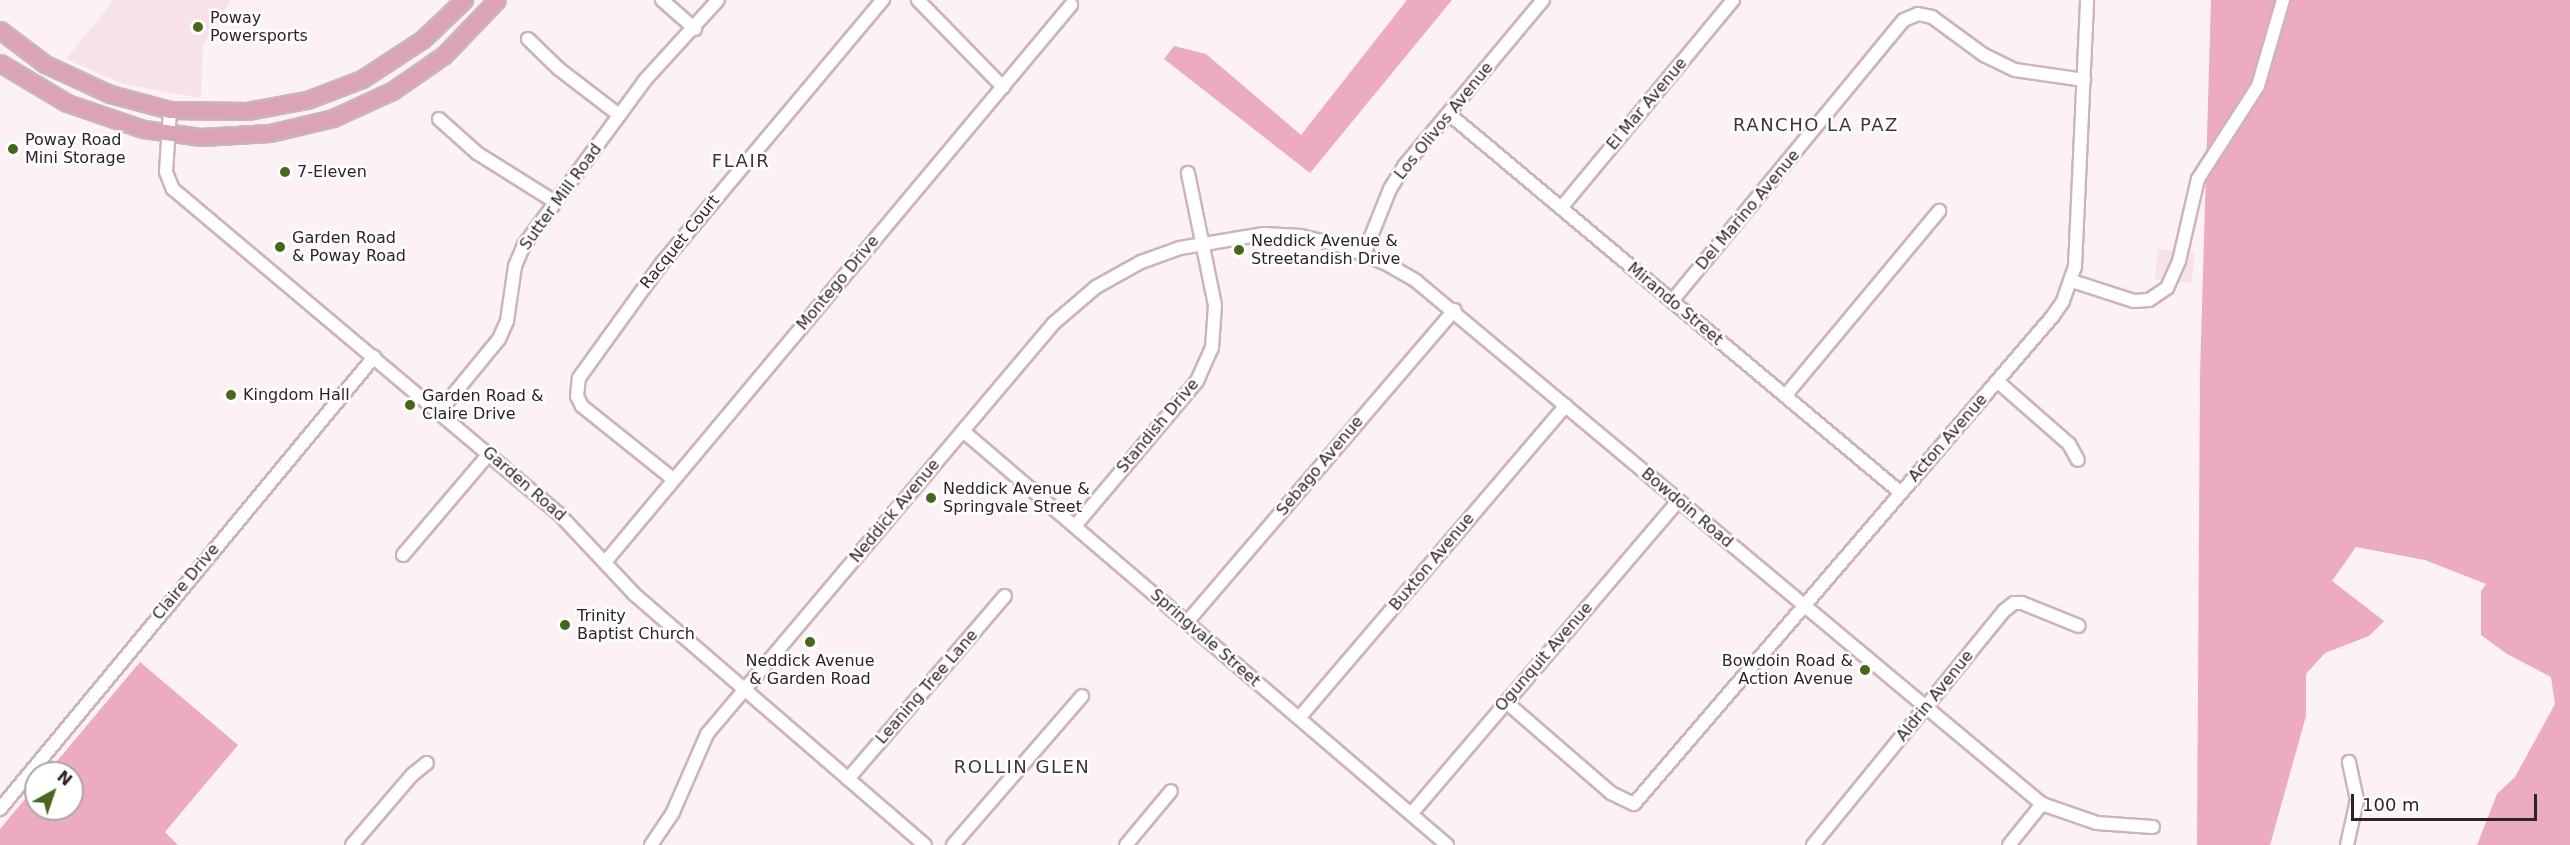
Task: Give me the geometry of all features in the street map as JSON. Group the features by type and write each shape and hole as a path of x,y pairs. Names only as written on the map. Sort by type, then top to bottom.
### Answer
{"main road":[{"path":"0,30 45,64 88,86 170,110 247,111 327,94 396,59 464,0"},
{"path":"0,63 73,106 124,124 169,133 213,137 270,133 352,111 423,71 464,37 497,0"},
{"path":"0,44 56,81 77,87 88,86"}],"street":[{"path":"662,0 695,29"},
{"name":"Sutter Mill Road","path":"439,412 499,339 507,321 519,255 645,80 695,29 718,0"},
{"name":"Racquet Court","path":"674,479 582,406 577,396 579,378 642,288 883,0"},
{"path":"918,0 1002,87"},
{"name":"Los Olivos Avenue","path":"1364,254 1397,177 1544,0"},
{"name":"El Mar Avenue","path":"1561,208 1733,0"},
{"name":"Acton Avenue","path":"1506,702 1611,793 1634,804 2052,317 2072,281 2087,0"},
{"path":"2072,281 2134,301 2149,300 2167,288 2178,261 2198,179 2258,86 2283,0"},
{"name":"Montego Drive","path":"606,561 1071,5"},
{"name":"Del Marino Avenue","path":"1672,301 1904,20 1918,14 1932,17 1984,55 2015,70 2084,80"},
{"path":"528,39 559,69 619,115"},
{"name":"Garden Road","path":"170,110 166,172 173,189 565,519 634,594 925,845"},
{"name":"Mirando Street","path":"1449,114 1901,494"},
{"path":"439,119 477,153 555,202"},
{"name":"Standish Drive","path":"1075,526 1197,381 1212,348 1215,305 1188,173"},
{"path":"1785,396 1939,211"},
{"name":"Bowdoin Road","path":"1202,243 1283,235 1319,240 1364,254 1402,272 1454,310 1678,501 2042,804 2097,824 2153,827"},
{"name":"Neddick Avenue","path":"651,845 673,812 701,742 743,689 1054,323 1084,295 1140,262 1202,243"},
{"name":"Sebago Avenue","path":"1187,622 1454,310"},
{"name":"Claire Drive","path":"0,809 374,357"},
{"path":"1997,381 2069,444 2078,460"},
{"name":"Buxton Avenue","path":"1299,718 1566,405"},
{"name":"Springvale Street","path":"963,430 1447,845"},
{"path":"403,555 489,454"},
{"name":"Ogunquit Avenue","path":"1411,814 1678,501"},
{"name":"Leaning Tree Lane","path":"848,779 1005,596"},
{"name":"Aldrin Avenue","path":"1813,845 2014,603 2079,626"},
{"path":"953,845 1082,696"},
{"path":"2347,845 2357,800 2349,762"},
{"path":"352,845 427,763"},
{"path":"1126,845 1172,791"},
{"path":"2009,845 2042,804"}],"shaded area":[{"path":"114,0 231,0 203,45 201,98 123,84 66,59"},
{"path":"1407,0 1452,0 1310,173 1164,59 1174,46 1206,54 1301,135"},
{"path":"2211,0 2570,0 2570,845 2477,845 2497,794 2515,777 2555,704 2551,677 2507,654 2481,635 2481,591 2486,584 2425,560 2356,547 2332,581 2384,621 2369,636 2325,653 2306,674 2306,716 2270,845 2197,845 2200,376"},
{"path":"2158,249 2195,253 2192,283 2155,279"},
{"path":"140,662 238,745 165,832 178,845 0,845 0,829 24,800 24,821 84,821 84,761 57,761"}],"place":[{"name":"Poway Powersports","path":"198,27"},
{"name":"Poway Road Mini Storage","path":"13,149"},
{"name":"7-Eleven","path":"285,172"},
{"name":"Garden Road & Poway Road","path":"280,247"},
{"name":"Neddick Avenue & Streetandish Drive","path":"1239,250"},
{"name":"Kingdom Hall","path":"231,395"},
{"name":"Garden Road & Claire Drive","path":"410,405"},
{"name":"Neddick Avenue & Springvale Street","path":"931,498"},
{"name":"Trinity Baptist Church","path":"565,625"},
{"name":"Neddick Avenue & Garden Road","path":"810,642"},
{"name":"Bowdoin Road & Action Avenue","path":"1865,670"}],"district":[{"name":"RANCHO LA PAZ","path":"1816,125"},
{"name":"FLAIR","path":"741,161"},
{"name":"ROLLIN GLEN","path":"1022,767"}]}
